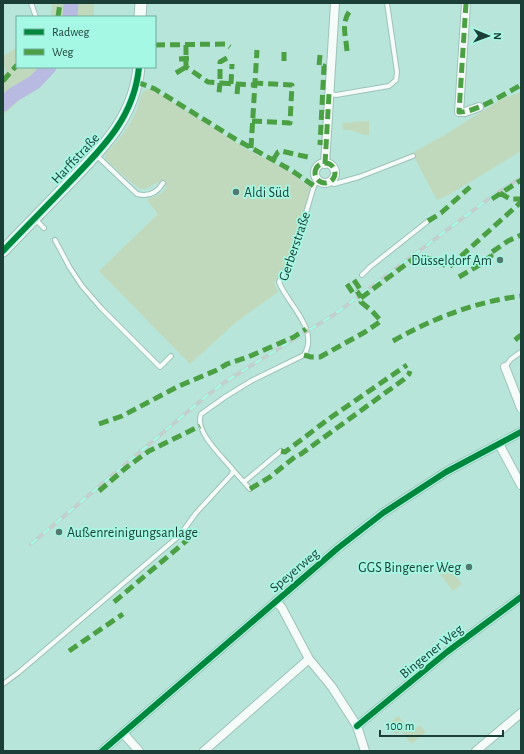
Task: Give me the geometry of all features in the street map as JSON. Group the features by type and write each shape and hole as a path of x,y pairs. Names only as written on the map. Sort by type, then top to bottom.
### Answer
{"street":[{"path":"140,3 140,16"},
{"name":"Gerberstraße","path":"318,180 315,173 316,169 321,164 325,164 335,3"},
{"path":"466,3 459,112 465,112 479,107"},
{"name":"Harffstraße","path":"3,251 96,155 115,132 124,117 135,91 139,68"},
{"path":"318,180 323,183 330,182 333,178 334,172 332,167 325,164"},
{"path":"505,367 521,408"},
{"name":"Speyerweg","path":"102,751 338,548 383,513 446,472 521,432"},
{"path":"499,444 521,485"},
{"name":"Bingener Weg","path":"357,726 447,652 521,597"},
{"path":"276,601 282,608 309,659 332,687 357,726 365,751"},
{"path":"204,751 309,659"},
{"path":"476,751 521,713"},
{"path":"123,733 139,751"}],"lane":[{"path":"31,3 36,16"},
{"path":"329,94 336,95 389,86 396,80 397,72 387,3"},
{"path":"96,155 137,194 142,195 156,192 163,183"},
{"path":"330,182 334,184 359,177 413,156"},
{"name":"Gerberstraße","path":"233,470 206,438 201,429 199,418 201,414 244,385 281,365 304,355 309,346 308,334 302,320 281,289 278,282 294,253 314,186 318,180"},
{"path":"34,218 44,228"},
{"path":"362,275 428,221"},
{"path":"55,240 70,268 82,286 101,308 160,367 171,356"},
{"path":"505,367 511,359 521,352"},
{"path":"244,482 281,452"},
{"path":"3,684 18,673 180,535 196,513 232,474 233,470 250,489"}],"green space":[{"path":"52,3 94,3 94,16 51,16"},
{"path":"16,48 16,68 56,68 3,115 3,74 6,72 3,63 3,56"},
{"path":"148,89 154,90 246,149 286,169 311,188 293,252 274,283 278,292 235,323 190,364 99,271 158,214 147,200 162,193 167,187 158,182 148,188 141,189 105,159 105,154 118,140 132,119 142,93"},
{"path":"521,92 521,151 450,194 437,200 412,153 446,134 502,99"},
{"path":"369,121 369,135 350,130 343,130 342,123"},
{"path":"445,562 462,584 453,591 436,569"},
{"path":"398,716 412,731 420,725 426,732 411,744 401,731 396,735 387,725"}],"waterway":[{"path":"70,16 71,3"},
{"path":"3,104 13,95 35,82 48,68"}],"railway":[{"path":"31,544 205,397 225,382 335,314 491,197 521,178"}],"marked path":[{"path":"58,16 60,3"},
{"path":"466,3 459,112 482,106 521,85"},
{"path":"347,51 345,21 349,12"},
{"path":"156,45 226,44 230,47"},
{"path":"186,45 186,67 208,82 220,83 219,93"},
{"path":"251,148 257,50"},
{"path":"284,52 284,61"},
{"path":"320,55 319,66 324,66 320,145"},
{"path":"179,59 191,58"},
{"path":"227,58 220,62 220,83 254,85"},
{"path":"231,84 232,64"},
{"path":"3,81 16,66"},
{"path":"176,73 186,67"},
{"path":"137,82 155,89 237,140 291,170 314,186"},
{"path":"252,121 290,123 292,85 255,83"},
{"path":"237,94 238,84"},
{"path":"325,164 329,94"},
{"path":"273,160 278,152 281,151 312,158"},
{"path":"325,163 332,166 335,173 332,180 325,183 318,180 315,173 318,166 325,163"},
{"path":"492,199 521,180"},
{"path":"428,221 441,213 470,187"},
{"path":"500,193 510,199 521,199"},
{"path":"361,298 417,256 431,259 449,267 521,202"},
{"path":"459,277 481,264 491,256 489,254 508,241 521,235"},
{"path":"354,280 360,289 357,291"},
{"path":"347,284 353,293 357,291"},
{"path":"304,355 320,357 365,332 381,321 361,302 362,299 357,291"},
{"path":"393,341 423,325 455,312 487,302 521,296"},
{"path":"99,424 122,416 179,386 217,370 227,364 248,357 294,337 306,329"},
{"path":"515,340 521,335"},
{"path":"281,451 285,452 330,418 407,365"},
{"path":"250,489 270,477 296,456 301,454 403,380 410,371"},
{"path":"99,491 127,467 149,451 200,426"},
{"path":"114,602 198,531"},
{"path":"69,651 123,614"}],"cycle path":[{"path":"3,251 89,162 112,134 122,120 130,104 136,86 139,68"},
{"path":"102,751 338,548 383,513 446,472 521,432"},
{"path":"357,726 447,652 521,597"}],"place":[{"name":"Aldi Süd","path":"236,192"},
{"name":"Düsseldorf Am","path":"500,260"},
{"name":"Außenreinigungsanlage","path":"59,532"},
{"name":"GGS Bingener Weg","path":"469,567"}]}
